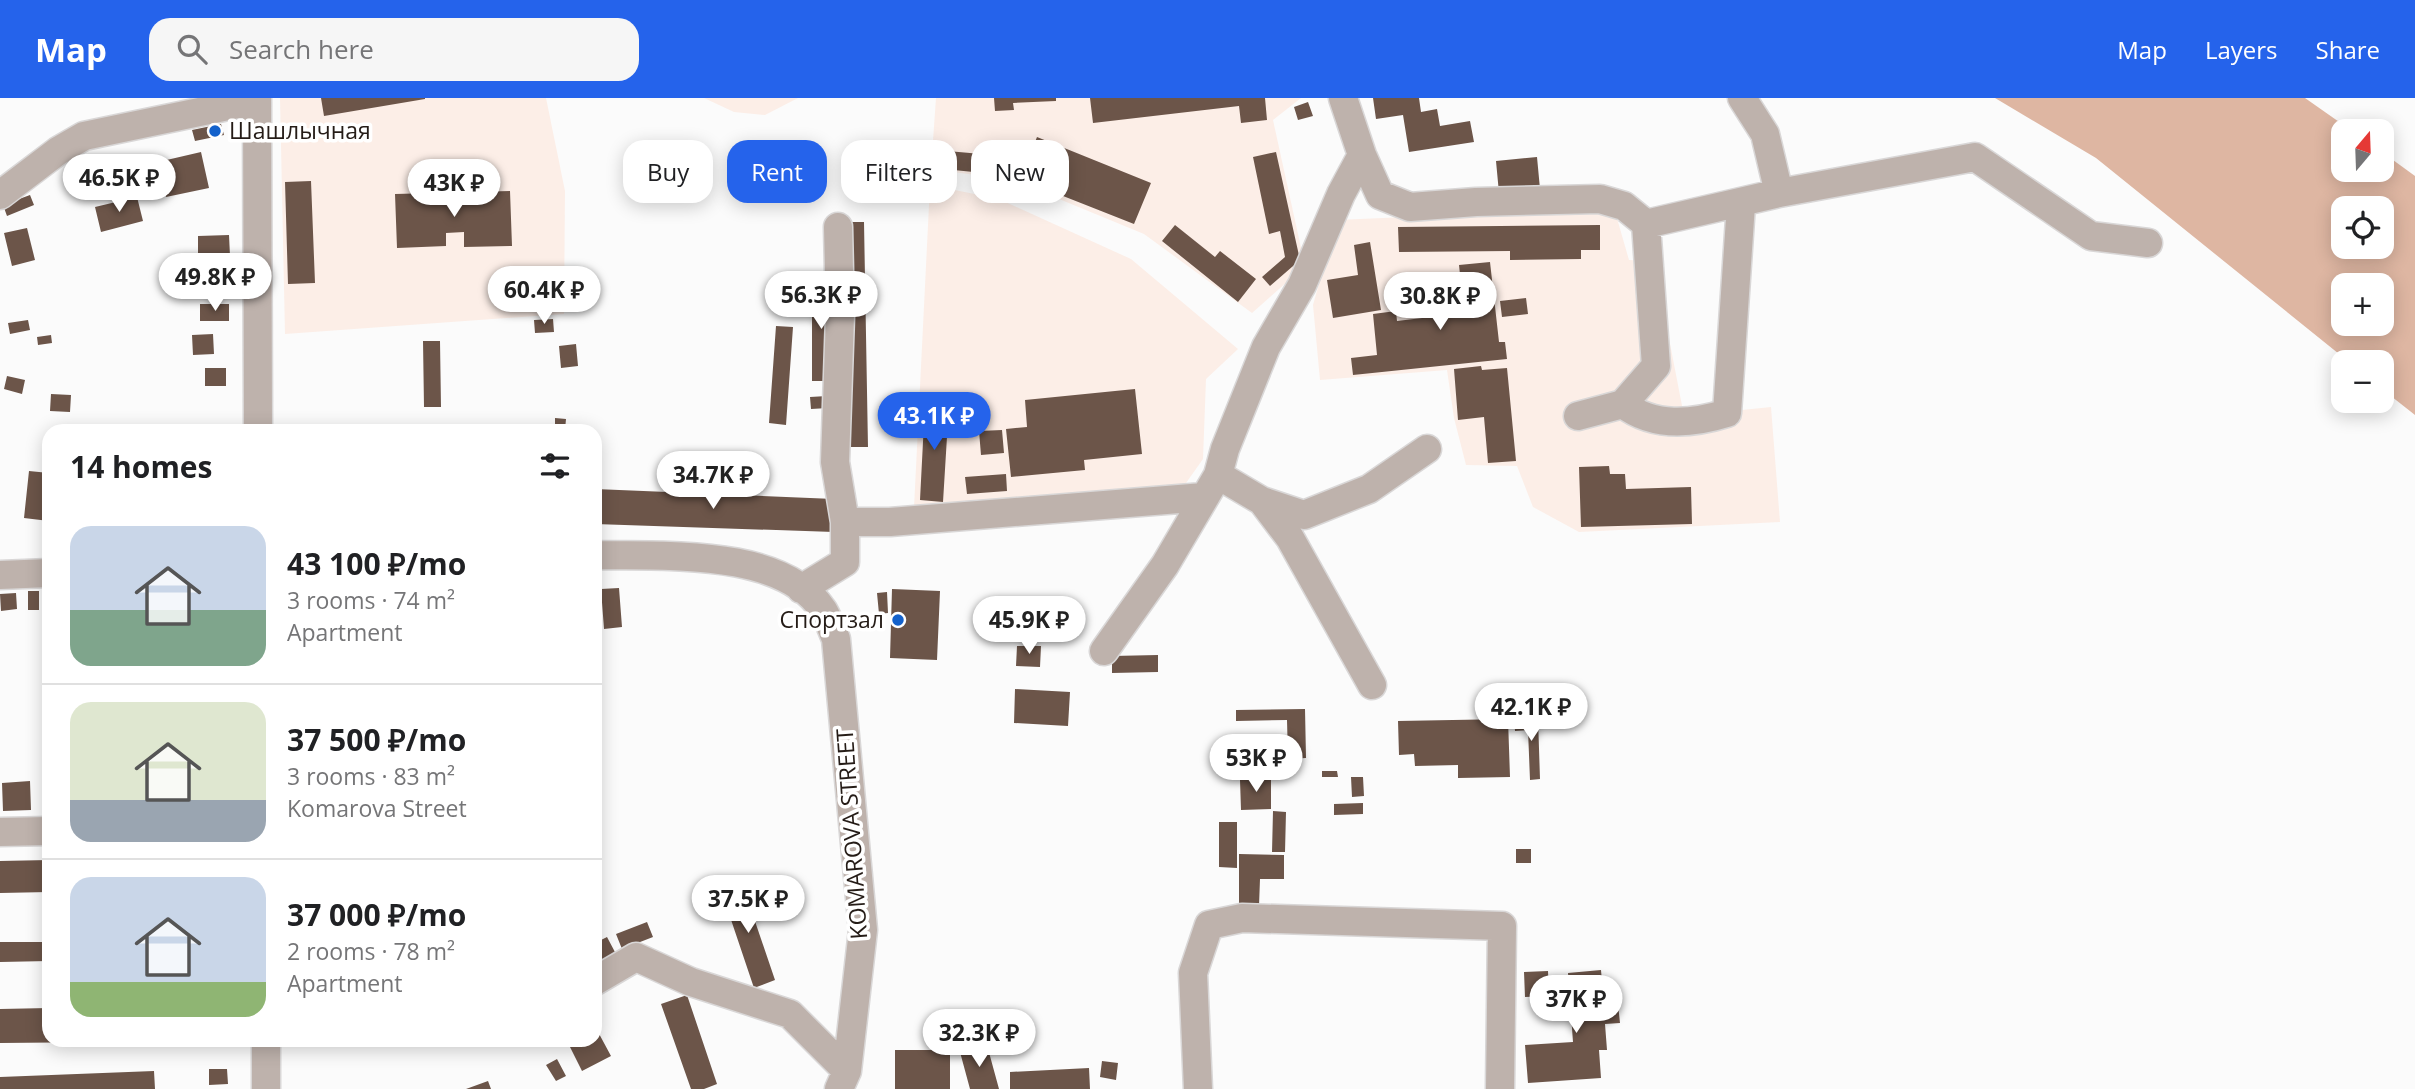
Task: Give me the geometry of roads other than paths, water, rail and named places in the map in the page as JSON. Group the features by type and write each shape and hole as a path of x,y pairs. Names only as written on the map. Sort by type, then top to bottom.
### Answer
{"street":[{"path":"1343,98 1362,155 1380,195 1410,207 1476,202 1600,199 1624,206 1646,224 1656,366 1623,404 1578,416"},
{"path":"1742,98 1765,134 1779,194"},
{"path":"0,195 58,151 84,136 257,99 258,424"},
{"path":"1104,651 1165,565 1211,486 1266,347 1302,285 1341,194 1362,155"},
{"path":"1646,224 1779,194 1975,157 2091,236 2148,243"},
{"path":"1623,404 1640,417 1692,424 1727,413 1741,204"},
{"path":"802,589 845,562 845,522 835,462 840,316 838,227"},
{"path":"845,522 890,522 1211,486 1304,515 1369,489 1427,449"},
{"path":"1262,501 1290,538 1372,685"},
{"name":"KOMAROVA STREET","path":"602,555 704,558 764,568 802,589 822,609 836,639 863,930 843,1080"},
{"path":"0,575 42,573"},
{"path":"0,832 42,831"},
{"path":"1198,1089 1193,973 1209,925 1242,918 1502,926 1500,1089"},
{"path":"602,977 636,957 691,982 790,1014 843,1080"},
{"path":"266,1047 266,1089"}],"place":[{"name":"Шашлычная","path":"215,131"},
{"name":"Спортзал","path":"898,620"}]}
